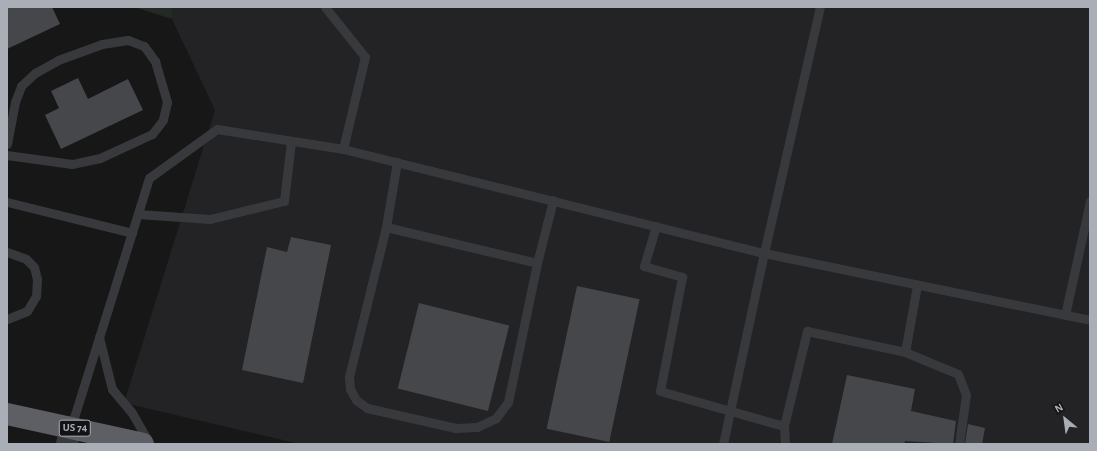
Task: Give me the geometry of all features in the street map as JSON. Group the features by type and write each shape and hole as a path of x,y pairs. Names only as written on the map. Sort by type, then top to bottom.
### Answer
{"highway":[{"name":"US 74","path":"7,414 69,436 143,444"}],"lane":[{"path":"325,7 365,57 343,149"},
{"path":"723,444 764,253 820,7"},
{"path":"7,144 15,102 21,86 35,73 52,63 102,44 128,40 144,46 154,62 167,102 163,120 152,134 100,158 72,164 7,155"},
{"path":"69,436 149,178 217,129 343,149 764,253 1090,320"},
{"path":"138,214 210,219 284,201 291,141"},
{"path":"397,162 386,227 349,377 350,389 356,400 367,408 456,428 477,427 496,418 508,402 537,263 553,200"},
{"path":"1065,315 1090,201"},
{"path":"7,202 132,233"},
{"path":"656,226 644,266 682,277 660,391 784,426"},
{"path":"386,227 537,263"},
{"path":"7,252 26,259 34,267 38,279 36,296 27,311 7,319"},
{"path":"905,352 917,285"},
{"path":"785,444 784,426 807,331 905,352 958,374 966,395 959,444"},
{"path":"99,338 112,389 132,413 150,444"}],"shaded area":[{"path":"134,7 173,7 172,19"},
{"path":"173,7 1090,7 1090,444 300,444 124,403 215,110 172,19"}],"building":[{"path":"7,7 52,7 60,24 7,49"},
{"path":"78,78 88,99 128,79 143,110 61,149 45,115 59,108 51,91"},
{"path":"291,237 331,245 303,383 242,370 267,247 287,252"},
{"path":"577,286 640,299 609,442 547,429"},
{"path":"419,303 509,325 488,411 398,388"},
{"path":"847,375 915,389 911,411 956,421 953,444 905,441 904,444 832,444"},
{"path":"968,424 985,428 982,444 965,444"}]}
